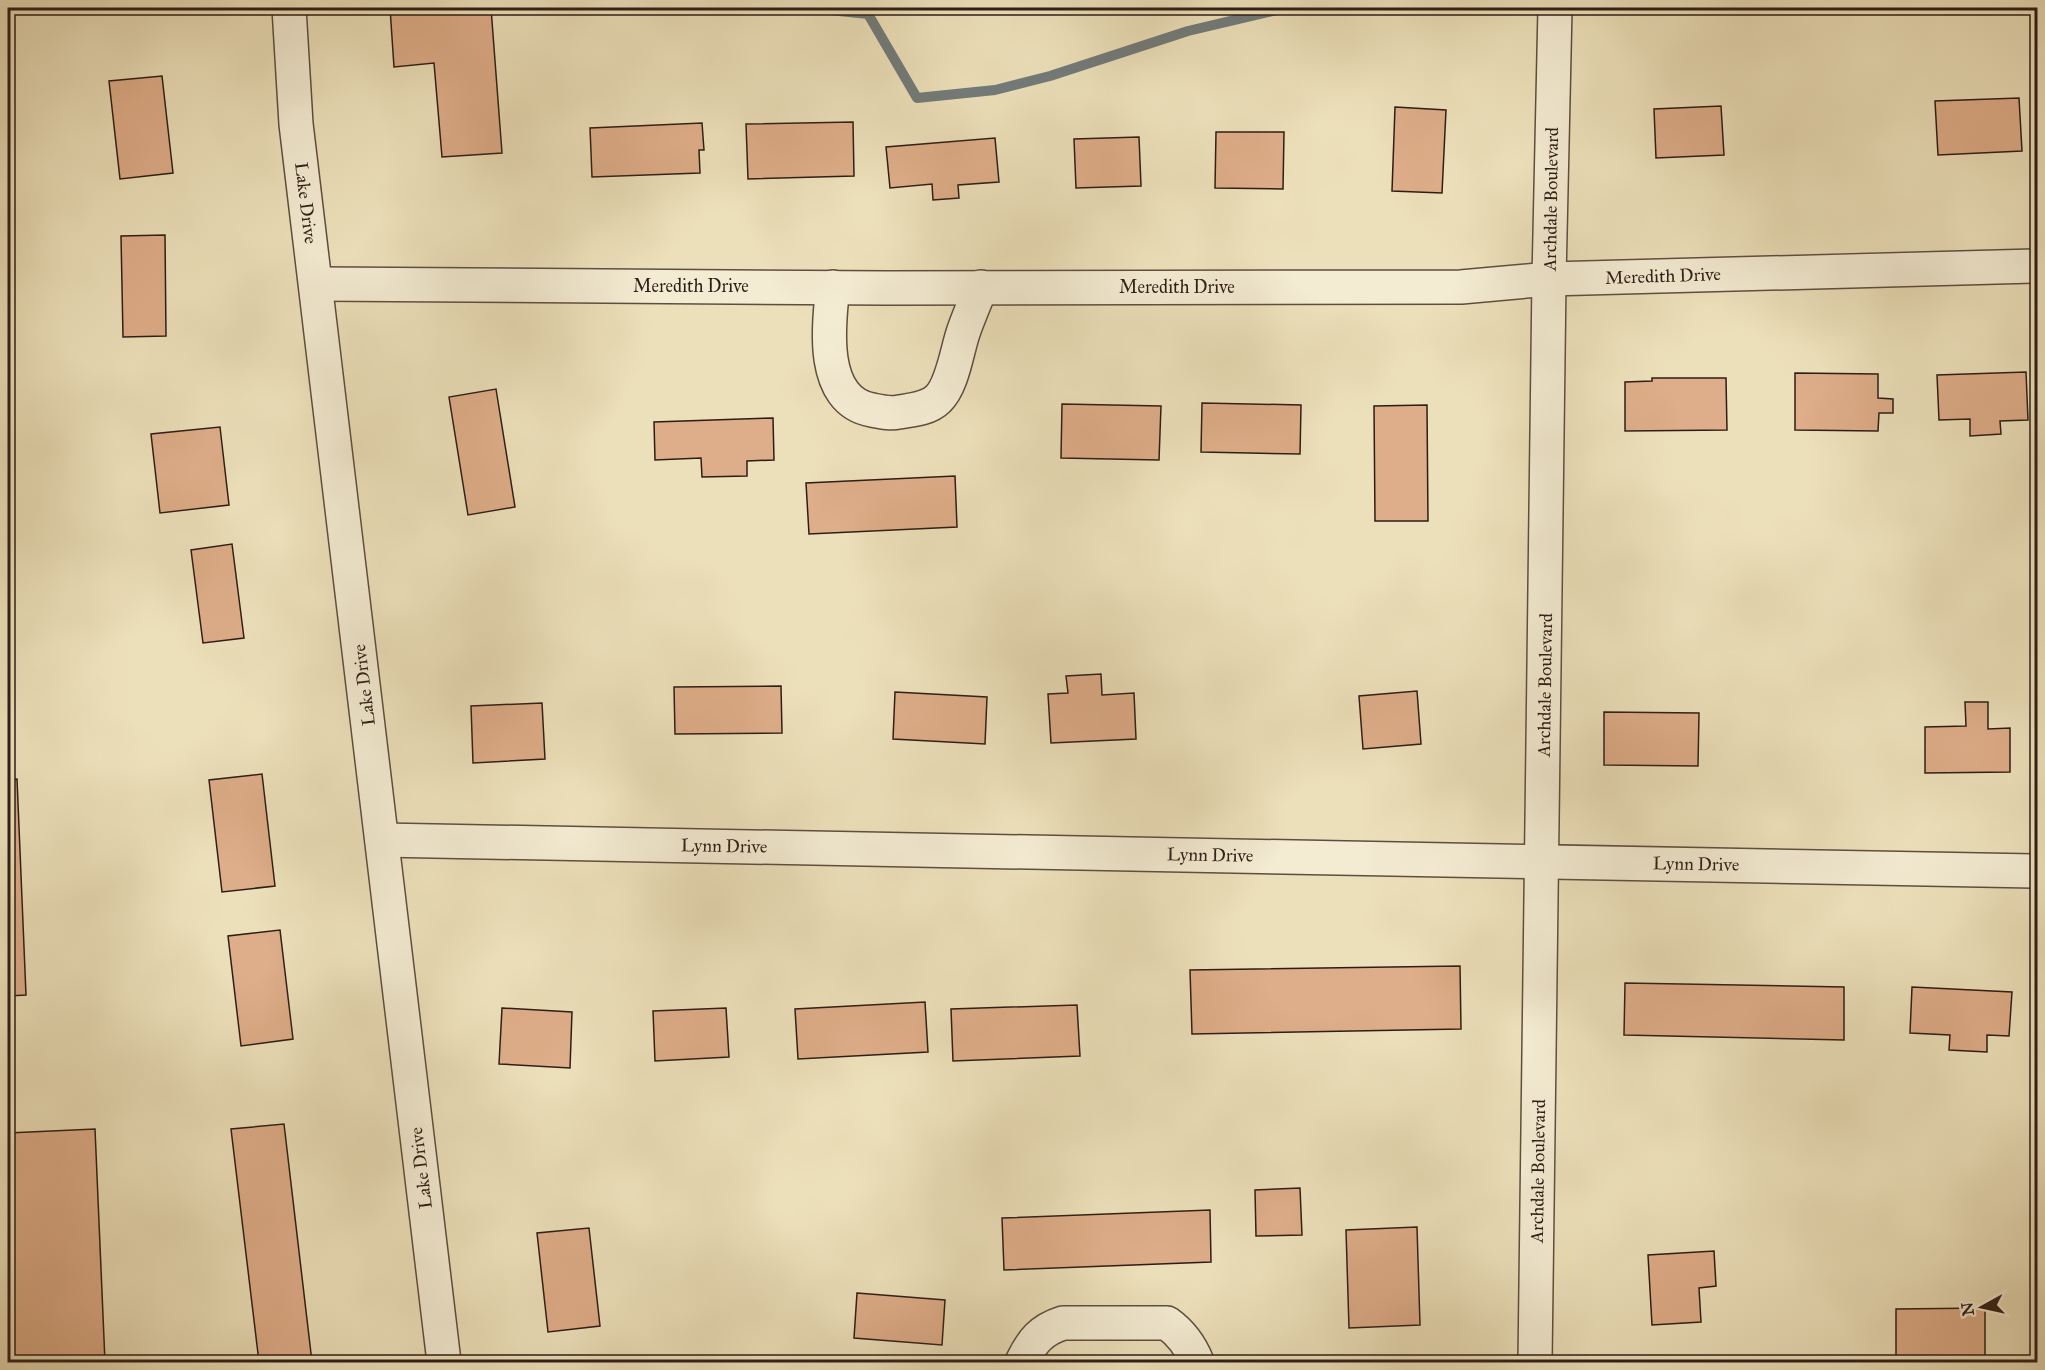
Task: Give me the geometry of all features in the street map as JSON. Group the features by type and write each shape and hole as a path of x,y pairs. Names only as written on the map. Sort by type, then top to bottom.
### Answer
{"street":[{"name":"Lake Drive","path":"289,8 296,124 317,284 444,1362"},
{"name":"Archdale Boulevard","path":"1535,1362 1549,279 1555,8"},
{"name":"Meredith Drive","path":"317,284 1461,287 1549,279 2037,266"},
{"path":"833,287 828,339 832,365 839,385 850,400 864,409 891,414 922,408 939,399 949,382 963,332 981,287"},
{"name":"Lynn Drive","path":"382,840 2037,871"},
{"path":"1022,1362 1032,1344 1042,1333 1048,1328 1063,1323 1167,1323 1184,1340 1197,1362"}],"building":[{"path":"390,8 491,8 502,153 442,157 434,63 394,67"},
{"path":"162,76 173,173 120,179 109,81"},
{"path":"2019,98 2022,151 1938,155 1935,101"},
{"path":"1721,106 1724,155 1656,158 1654,109"},
{"path":"1395,107 1446,110 1442,193 1392,191"},
{"path":"853,122 854,176 748,179 746,124"},
{"path":"702,123 704,150 699,150 700,173 592,177 590,128"},
{"path":"1216,132 1284,132 1283,189 1215,188"},
{"path":"1139,137 1141,186 1076,188 1074,139"},
{"path":"995,138 999,182 958,185 959,198 933,200 932,184 890,188 886,147"},
{"path":"165,235 166,336 123,337 121,236"},
{"path":"2026,372 2028,420 2000,421 2001,434 1970,436 1970,419 1939,420 1937,375"},
{"path":"1795,373 1878,374 1878,398 1893,399 1893,413 1879,413 1878,431 1795,430"},
{"path":"1652,378 1726,378 1727,430 1625,431 1625,382 1652,381"},
{"path":"496,389 515,507 468,515 449,397"},
{"path":"1202,403 1301,405 1300,454 1201,452"},
{"path":"1062,404 1161,406 1159,460 1061,458"},
{"path":"1427,405 1428,521 1375,521 1374,406"},
{"path":"773,418 774,460 747,461 747,476 702,477 701,458 655,460 654,422"},
{"path":"220,427 229,505 160,513 151,434"},
{"path":"955,476 957,527 809,534 806,483"},
{"path":"232,544 244,638 203,643 191,550"},
{"path":"1101,674 1102,695 1134,693 1136,739 1051,743 1048,694 1068,693 1066,676"},
{"path":"781,686 782,733 675,734 674,687"},
{"path":"1417,691 1421,744 1363,749 1359,696"},
{"path":"895,692 987,697 985,744 893,739"},
{"path":"1965,702 1988,702 1988,729 2010,728 2010,772 1925,773 1925,727 1966,726"},
{"path":"542,703 545,759 473,763 471,706"},
{"path":"1604,712 1699,713 1698,766 1604,765"},
{"path":"262,774 275,886 222,892 209,780"},
{"path":"17,779 26,995 8,996 8,780"},
{"path":"280,930 293,1039 241,1046 228,936"},
{"path":"1460,966 1461,1029 1192,1034 1190,970"},
{"path":"1625,983 1844,987 1844,1040 1624,1035"},
{"path":"1912,987 2012,992 2009,1036 1987,1035 1987,1052 1949,1050 1950,1035 1910,1033"},
{"path":"925,1002 928,1052 798,1059 795,1009"},
{"path":"1077,1005 1080,1056 953,1061 951,1009"},
{"path":"502,1008 572,1012 570,1068 499,1064"},
{"path":"726,1008 729,1057 655,1061 653,1011"},
{"path":"284,1124 312,1362 259,1362 231,1129"},
{"path":"95,1129 105,1362 8,1362 8,1133"},
{"path":"1300,1188 1302,1235 1256,1236 1255,1190"},
{"path":"1210,1210 1211,1262 1004,1270 1002,1218"},
{"path":"1417,1227 1420,1325 1349,1328 1346,1230"},
{"path":"589,1228 600,1326 548,1332 537,1233"},
{"path":"1714,1251 1716,1286 1699,1288 1701,1322 1652,1325 1648,1255"},
{"path":"857,1293 945,1300 942,1345 854,1338"},
{"path":"1985,1308 1985,1360 1896,1361 1896,1309"}],"waterway":[{"path":"810,8 868,14 917,98 995,90 1050,76 1188,31 1285,8"}]}
